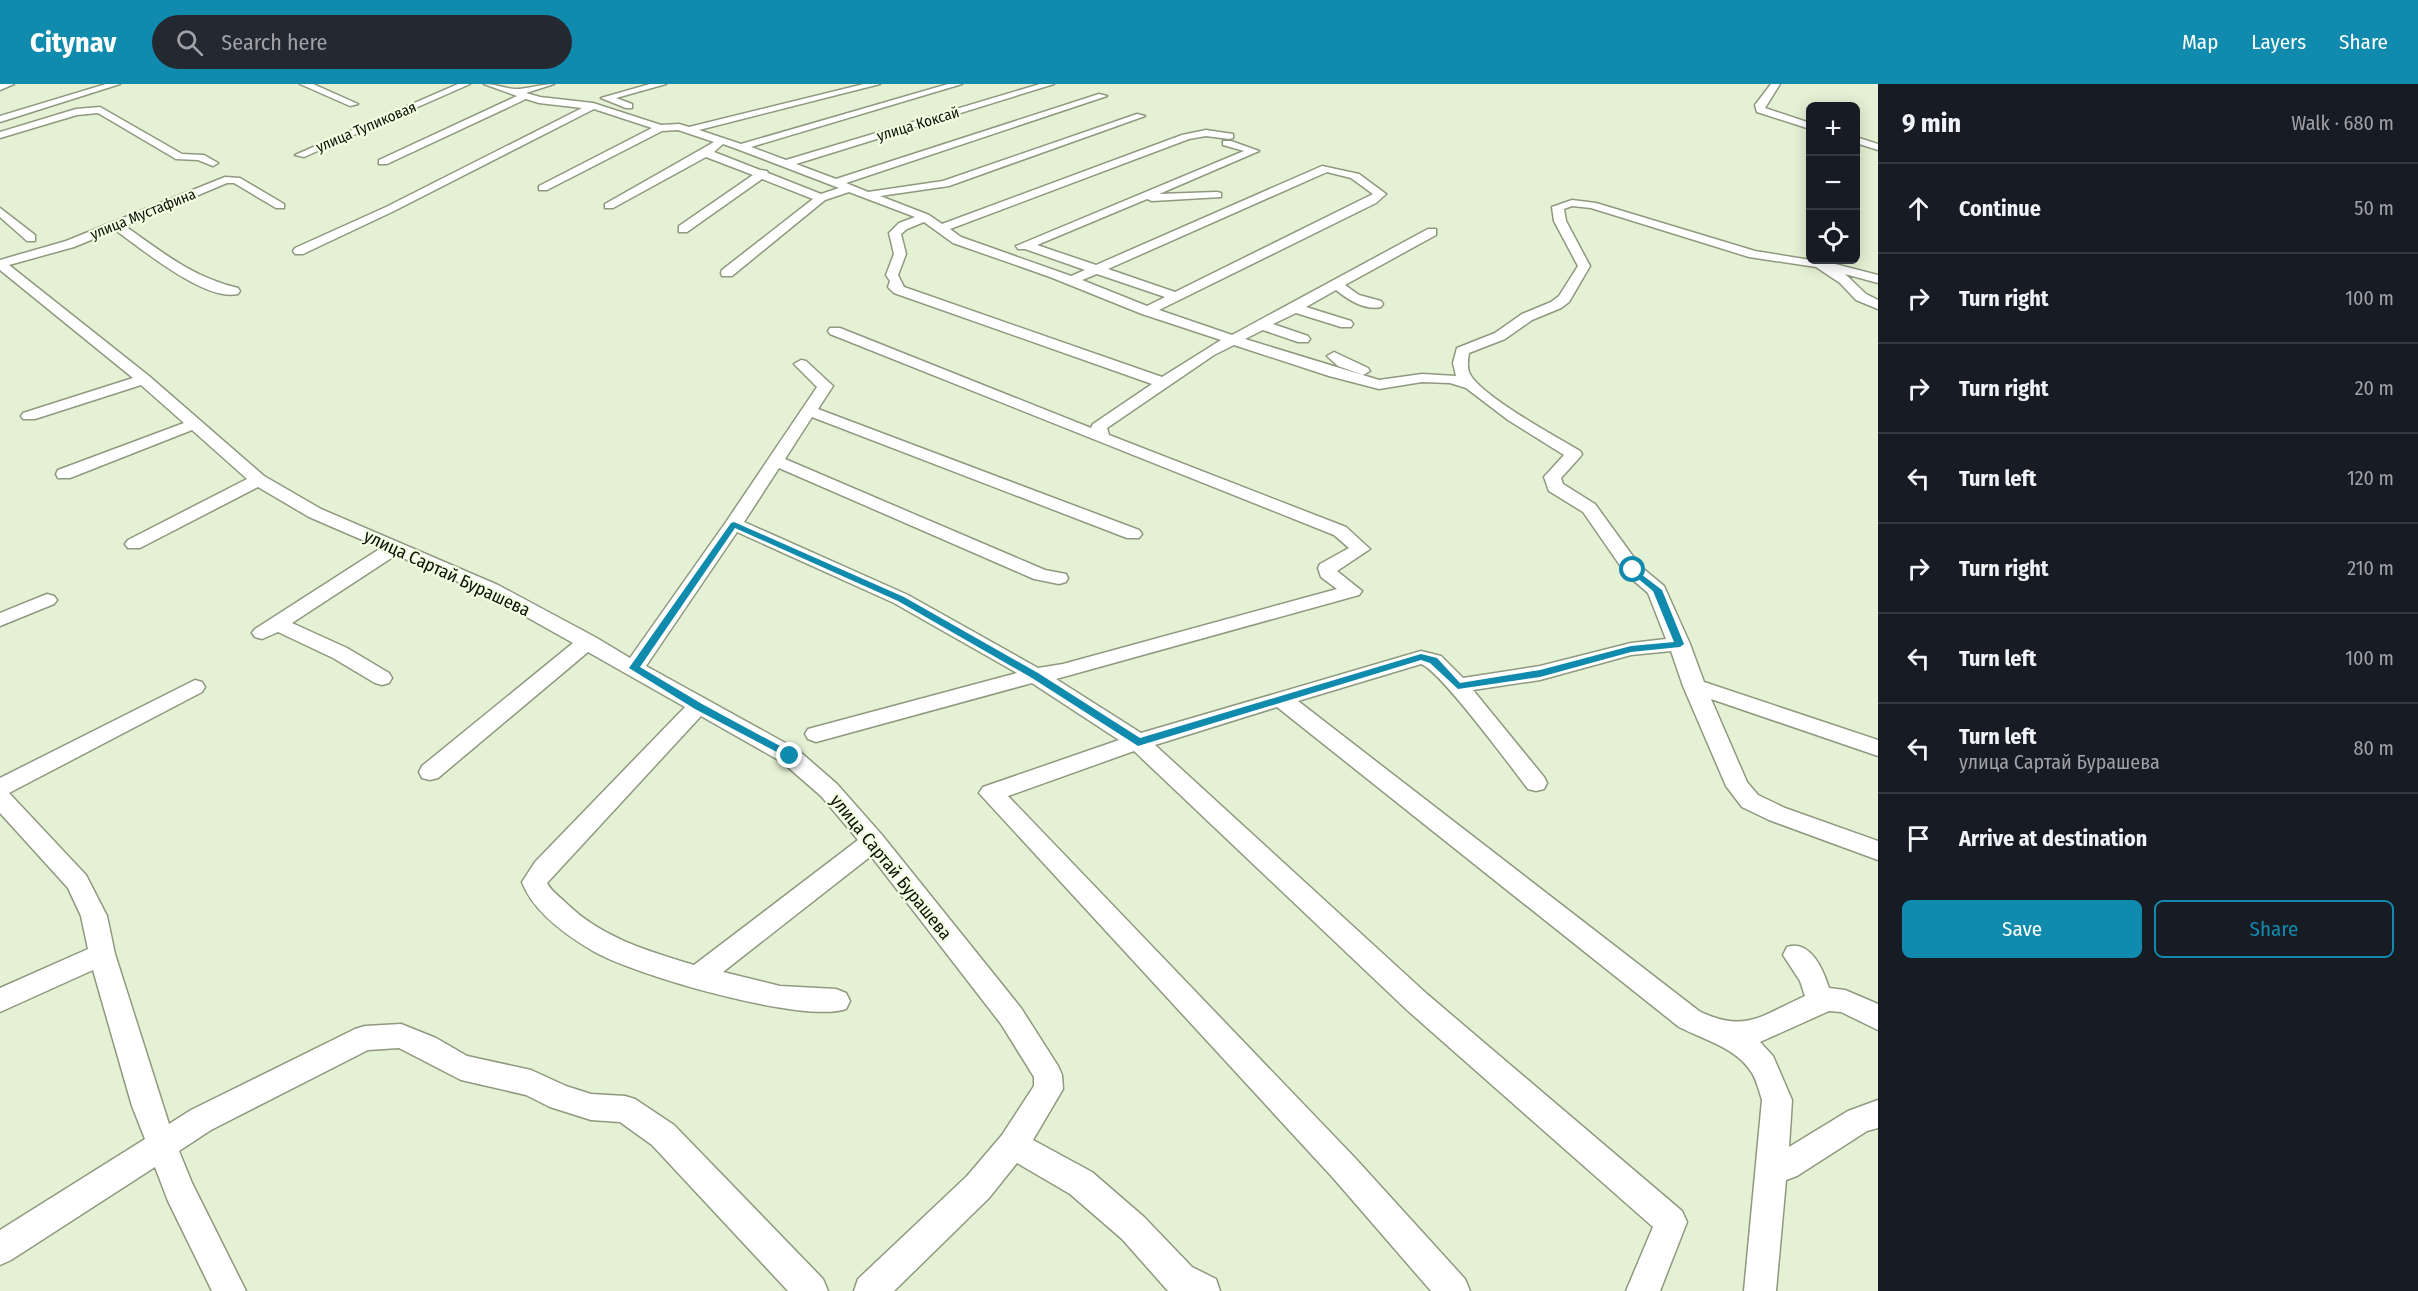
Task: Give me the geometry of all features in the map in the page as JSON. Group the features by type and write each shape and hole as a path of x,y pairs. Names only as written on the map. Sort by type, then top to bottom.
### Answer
{"street":[{"path":"0,87 10,84"},
{"path":"0,119 115,84"},
{"path":"305,84 353,104"},
{"name":"улица Тупиковая","path":"300,155 466,84"},
{"path":"489,84 519,95 593,106 644,123 661,122 741,147 868,193 925,217 957,240 1070,280 1147,311 1382,388 1399,380"},
{"path":"383,162 519,95 550,84"},
{"path":"635,108 606,98 660,84"},
{"path":"688,130 875,84"},
{"path":"741,147 958,84"},
{"name":"улица Коксай","path":"785,164 1050,84"},
{"path":"1776,84 1760,105 1760,110 1806,125"},
{"path":"836,183 1102,96"},
{"path":"299,251 390,209 593,106"},
{"path":"0,135 76,112 100,110 180,157 200,157 213,163"},
{"path":"868,193 910,190 945,184 1140,116"},
{"path":"543,188 661,122"},
{"path":"942,228 1197,134 1217,133 1254,152 999,255"},
{"path":"609,206 716,147 720,141"},
{"path":"1860,141 1878,147"},
{"path":"705,152 763,173 821,198"},
{"path":"1070,280 1326,168 1354,176 1380,194 1372,201 1147,311"},
{"path":"683,229 763,173"},
{"name":"улица Мустафина","path":"0,264 49,252 228,179 236,180 280,206"},
{"path":"728,273 821,198 850,188"},
{"path":"1160,190 1183,198"},
{"path":"868,193 886,194 922,206 958,222"},
{"path":"1142,198 1217,195"},
{"path":"1806,262 1771,258 1592,205 1565,204 1558,207 1560,221 1584,266 1564,298 1549,309 1527,317 1500,336 1458,349 1448,355 1461,368 1463,376 1471,386 1496,405 1574,454 1552,477 1555,487 1589,508 1633,570 1657,590 1680,644 1693,686 1737,786 1750,801 1777,814 1878,851"},
{"path":"0,211 32,238"},
{"path":"925,217 895,232 900,254 892,275 896,281 895,287 899,290 1164,382"},
{"path":"115,224 185,274 210,286 233,291"},
{"path":"1102,438 1099,427 1112,417 1232,339 1302,304 1344,291 1432,232"},
{"path":"1026,245 1177,297"},
{"name":"улица Сартай Бурашева","path":"0,264 144,379 258,480 315,513 491,589 588,641 698,706 790,756 829,790 873,841 1011,1016 1048,1075 1048,1089 1013,1145 978,1187 870,1291"},
{"path":"1820,264 1878,279"},
{"path":"1820,264 1845,280 1861,297 1878,305"},
{"path":"1344,291 1376,304"},
{"path":"1302,304 1346,324"},
{"path":"1262,325 1303,339"},
{"path":"816,734 1035,675 1063,671 1352,591 1328,573 1327,568 1361,549 1340,531 835,331"},
{"path":"1334,356 1352,367 1399,380 1451,380 1471,386"},
{"path":"634,668 734,524 825,386 801,364"},
{"path":"28,416 144,379"},
{"path":"810,411 1133,534"},
{"path":"1057,420 1089,421 1112,417"},
{"path":"63,474 195,424"},
{"path":"777,460 886,510 1041,575 1059,578"},
{"path":"135,544 258,480"},
{"path":"734,524 901,599 1035,675 1138,742 1417,1002 1671,1222 1643,1291"},
{"path":"382,678 340,653 269,628 394,548"},
{"path":"0,620 47,600"},
{"path":"430,772 588,641"},
{"path":"1458,686 1540,674 1631,649 1680,644"},
{"path":"1453,1291 1345,1169 991,793 1138,742 1421,657 1434,661 1458,686 1536,783"},
{"path":"1693,686 1878,748"},
{"path":"0,788 195,687"},
{"path":"1282,699 1689,1019 1728,1035 1747,1048 1763,1065 1777,1100 1760,1291"},
{"path":"698,706 534,882 538,892 566,919 603,944 635,958 780,998 836,1001"},
{"path":"0,798 77,882 94,916 102,954 161,1147 178,1190 229,1291"},
{"path":"698,977 873,841"},
{"path":"0,1000 102,954"},
{"path":"1796,955 1812,976 1820,1001"},
{"path":"1728,1035 1741,1035 1775,1025 1820,1001 1840,999 1878,1018"},
{"path":"0,1249 201,1120 355,1042 365,1038 401,1036 461,1067 531,1083 560,1098 591,1107 625,1109 663,1135 811,1291"},
{"path":"1772,1170 1786,1166 1858,1121 1878,1114"},
{"path":"1013,1145 1081,1183 1133,1228 1180,1279 1204,1291"}],"route":[{"path":"790,756 634,668 734,524 901,599 1035,675 1138,742 1421,657 1434,661 1458,686 1540,674 1620,651 1652,645 1680,644 1657,590 1633,570"}]}
